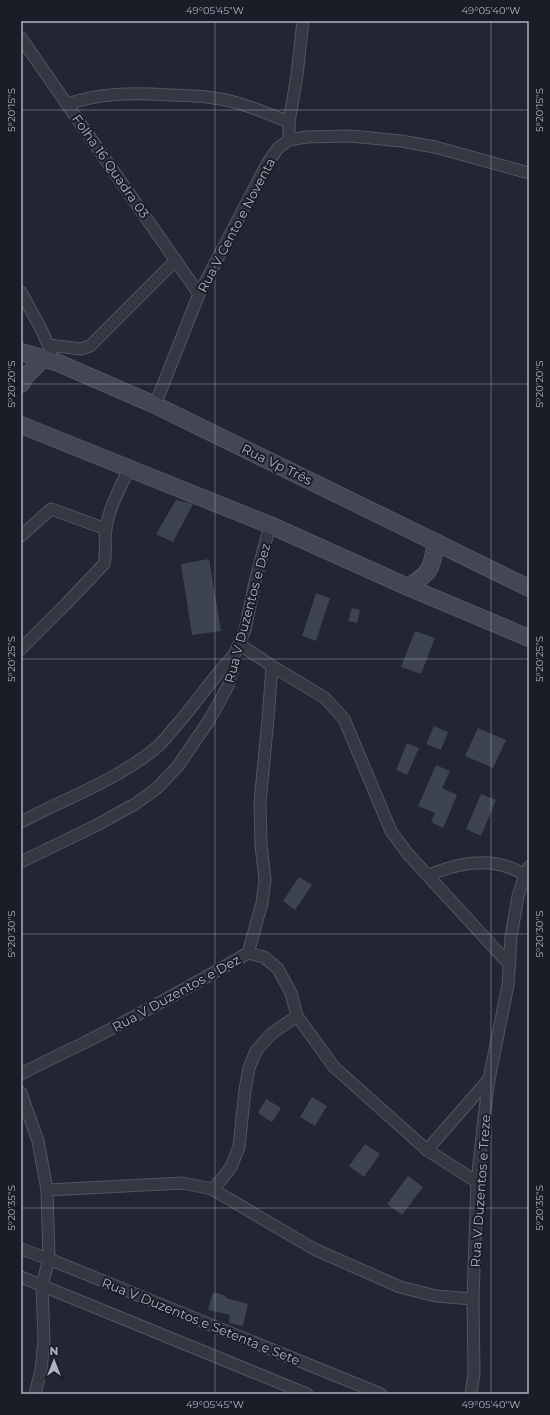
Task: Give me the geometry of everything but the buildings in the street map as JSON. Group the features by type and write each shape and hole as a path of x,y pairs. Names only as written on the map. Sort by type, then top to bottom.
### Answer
{"main road":[{"name":"Rua Vp Três","path":"21,352 50,355 529,588"},
{"path":"21,384 26,376 50,355"},
{"path":"21,412 27,427 270,524 408,587 529,638"},
{"path":"408,587 426,574 432,566 436,542"}],"street":[{"path":"303,21 297,75 288,122 289,140 306,137 351,136 402,141 435,147 529,173"},
{"name":"Folha 16 Quadra 03","path":"21,38 199,294"},
{"path":"68,104 80,99 108,94 128,93 205,96 234,102 288,122"},
{"name":"Rua V Cento e Noventa","path":"155,405 199,294 267,164 278,148 289,140"},
{"path":"21,292 40,327 50,355 81,349 90,346 176,260"},
{"path":"21,649 104,564 106,554 106,529 109,513 129,469"},
{"path":"21,536 51,509 106,529"},
{"name":"Rua V Duzentos e Dez","path":"21,862 98,825 135,804 156,789 178,766 210,718 228,686 232,672 234,655 245,630 255,582 270,524"},
{"path":"239,644 325,698 344,719 391,831 408,854 429,875 510,965"},
{"path":"21,822 103,782 135,763 158,746 182,720 222,667 234,655"},
{"path":"248,953 262,903 265,880 261,845 260,802 272,666"},
{"path":"429,875 461,864 486,863 508,866 527,871"},
{"name":"Rua V Duzentos e Treze","path":"471,1394 474,1373 473,1299 477,1182 484,1116 489,1079 508,985 511,937 518,896 527,871"},
{"name":"Rua V Duzentos e Dez","path":"21,1074 181,991 248,953 264,957 278,969 290,993 297,1016 334,1067 427,1150 477,1182"},
{"path":"212,1189 231,1167 239,1147 247,1075 256,1050 271,1034 297,1016"},
{"path":"427,1150 489,1079"},
{"path":"21,1093 38,1141 47,1190 49,1259 42,1285 44,1340 41,1370 36,1394"},
{"path":"47,1190 183,1183 212,1189 314,1249 400,1287 436,1296 473,1299"},
{"name":"Rua V Duzentos e Setenta e Sete","path":"21,1249 381,1394"},
{"path":"21,1277 307,1394"}]}
